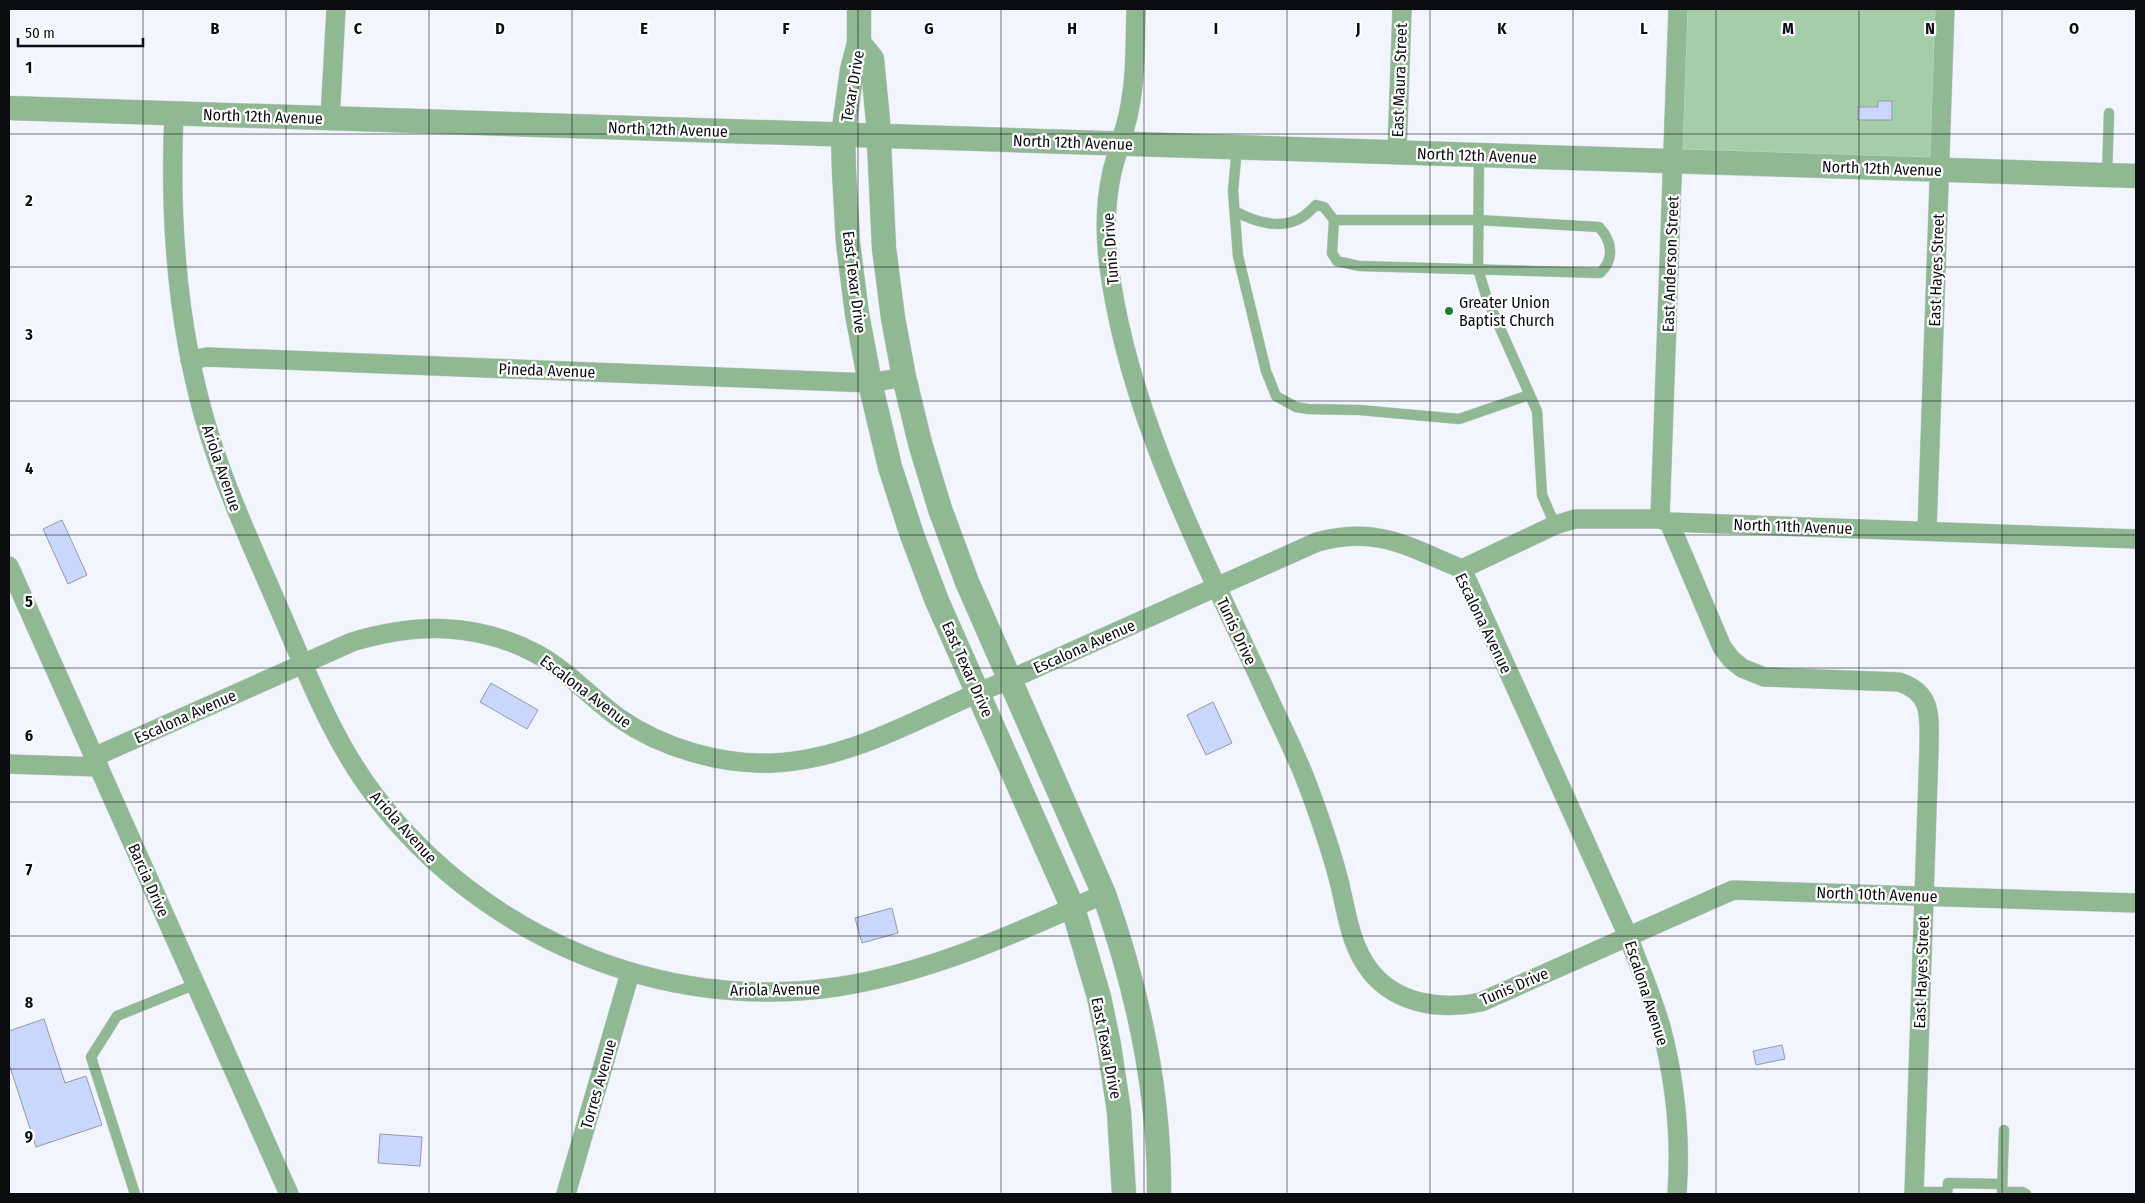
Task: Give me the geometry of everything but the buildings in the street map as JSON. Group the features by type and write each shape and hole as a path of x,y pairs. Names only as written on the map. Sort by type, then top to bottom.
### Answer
{"street":[{"path":"330,119 336,9"},
{"path":"859,9 859,43"},
{"name":"Tunis Drive","path":"1136,9 1134,83 1129,112 1112,173 1107,204 1106,241 1111,280 1122,336 1136,391 1158,452 1304,776 1330,848 1353,941 1361,958 1372,973 1386,986 1406,997 1442,1006 1461,1006 1481,1002 1628,936"},
{"name":"East Maura Street","path":"1397,151 1402,9"},
{"name":"East Anderson Street","path":"1678,9 1665,521 1722,647 1731,659 1750,673 1764,677 1899,682 1907,684 1917,691 1926,702 1929,714 1929,749"},
{"name":"East Hayes Street","path":"1927,531 1945,9"},
{"name":"Texar Drive","path":"843,135 852,70 859,43"},
{"name":"Texar Drive","path":"859,43 872,59 878,136"},
{"name":"North 12th Avenue","path":"9,108 2136,176"},
{"name":"Ariola Avenue","path":"174,114 171,166 172,216 178,282 190,360 211,440 234,504 330,724 350,759 374,794 403,830 432,860 472,893 510,920 577,954 630,973 695,987 733,991 794,992 837,987 888,976 941,960 1104,894"},
{"name":"East Texar Drive","path":"843,135 848,243 857,314 870,383 890,467 912,535 937,601 1073,908 1098,997 1109,1045 1119,1112 1124,1194"},
{"name":"East Texar Drive","path":"878,136 884,248 893,318 904,377 920,443 940,509 967,582 1104,894 1119,937 1134,990 1150,1064 1156,1115 1158,1194"},
{"name":"Pineda Avenue","path":"190,360 207,357 870,383 904,377"},
{"name":"North 11th Avenue","path":"1462,569 1555,524 1575,519 2136,539"},
{"name":"Escalona Avenue","path":"96,762 303,663 352,642 382,633 415,628 445,628 476,632 507,641 535,653 570,676 620,719 647,734 679,748 713,758 747,762 772,763 804,760 842,751 875,740 978,692 1317,542 1353,536 1388,538 1411,545 1462,569 1628,936 1651,994 1668,1060 1679,1167 1677,1194"},
{"name":"Barcia Drive","path":"9,566 289,1194"},
{"name":"East Hayes Street","path":"1914,1193 1929,749"},
{"path":"9,764 96,762"},
{"name":"North 10th Avenue","path":"1628,936 1732,890 2136,903"},
{"name":"Torres Avenue","path":"566,1194 630,973"}],"lane":[{"path":"2107,176 2109,114"},
{"path":"1237,148 1233,190 1238,256 1266,371 1276,396 1296,408 1359,410 1459,420 1529,395"},
{"path":"1479,156 1478,269 1487,299 1536,411 1542,495 1555,524"},
{"path":"1235,211 1255,221 1278,223 1303,217 1316,205 1324,207 1334,220 1332,253 1337,262 1359,266 1600,273 1605,268 1610,254 1608,237 1599,227 1478,220 1334,220"},
{"path":"135,1194 91,1057 117,1016 196,984"},
{"path":"2004,1130 2002,1192 2022,1192 2026,1194"},
{"path":"1914,1193 1948,1193 1948,1183 2002,1184"}],"green space":[{"path":"1678,9 1945,9 1940,170 1673,162"}],"place":[{"name":"Greater Union Baptist Church","path":"1449,311"}]}
